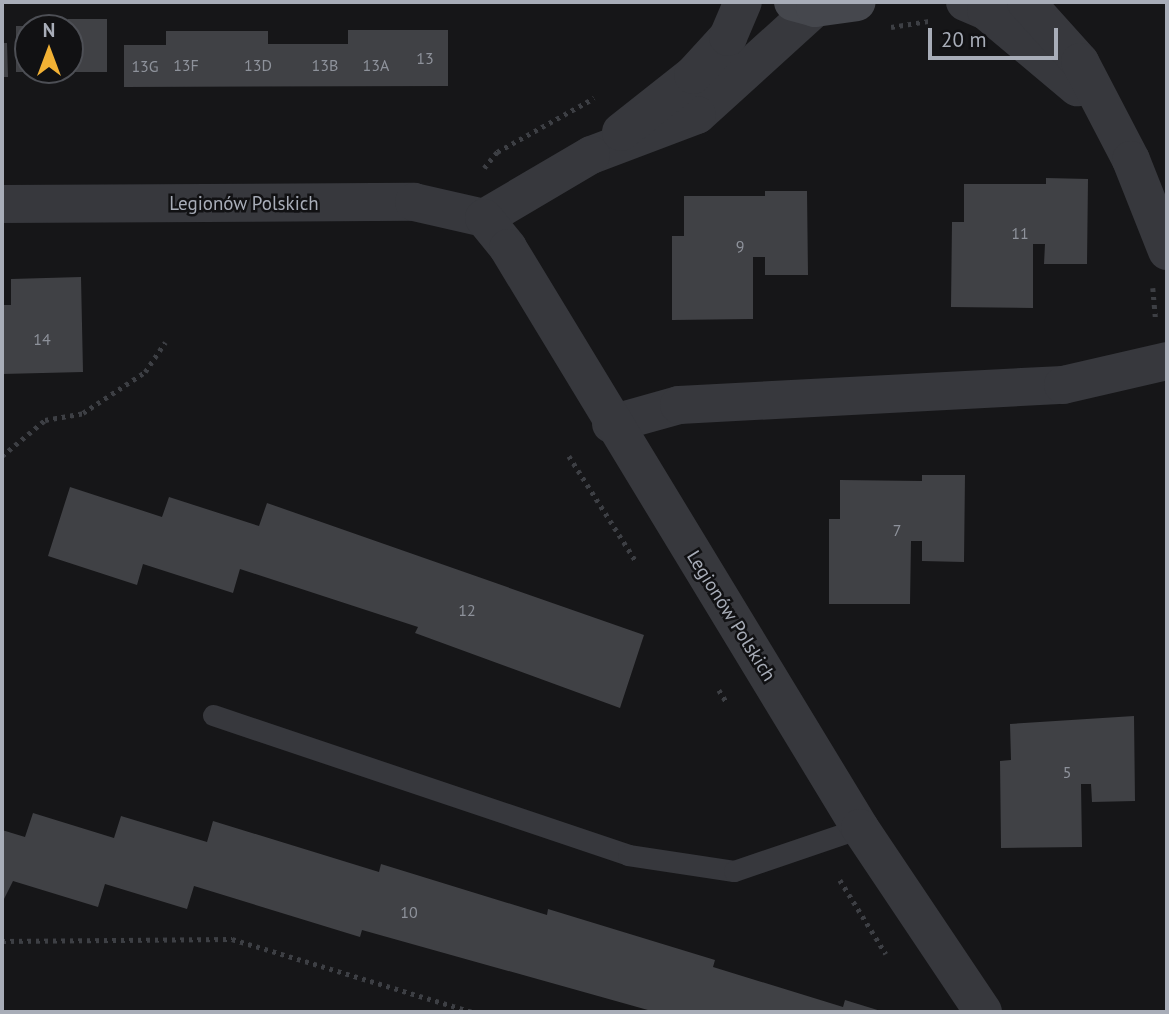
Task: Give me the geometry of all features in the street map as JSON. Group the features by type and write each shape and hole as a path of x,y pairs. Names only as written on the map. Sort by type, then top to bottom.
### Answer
{"main road":[{"path":"804,5 857,2"}],"street":[{"path":"484,218 591,155 694,75 727,37 743,2"},
{"path":"965,2 986,11 1062,72 1115,126"},
{"path":"1026,2 1080,62 1115,126 1160,267"},
{"path":"591,155 697,115 804,5"},
{"name":"Legionów Polskich","path":"2,204 414,202 484,218 508,248 611,424 860,828 983,1012"},
{"path":"611,424 679,405 1063,384 1163,349"}],"lane":[{"path":"213,715 628,855 734,871 860,828"}],"path":[{"path":"480,173 497,152 599,95"},
{"path":"1160,267 1163,349"},
{"path":"2,456 45,420 83,413 145,372 165,342"},
{"path":"569,456 636,561"},
{"path":"719,690 727,704"},
{"path":"840,880 886,954"},
{"path":"2,941 232,939 471,1012"}],"building":[{"path":"84,19 107,19 107,72 84,72"},
{"path":"348,30 448,30 448,86 124,87 124,45 166,45 166,31 268,31 268,44 348,44"},
{"path":"2,43 7,43 8,77 2,77"},
{"path":"1046,178 1088,179 1087,264 1044,264 1045,244 1033,244 1033,308 951,307 952,222 964,222 964,184 1046,184"},
{"path":"765,191 807,191 808,275 765,275 765,257 753,257 753,319 672,320 672,236 684,236 684,196 765,196"},
{"path":"81,277 83,372 2,374 2,305 11,305 11,279"},
{"path":"922,475 965,475 964,562 922,561 922,541 911,541 910,604 829,604 829,519 840,519 840,480 922,481"},
{"path":"70,487 162,517 169,497 259,526 267,503 644,635 620,708 415,633 418,627 240,569 233,593 143,564 137,585 48,556"},
{"path":"1134,716 1135,801 1092,802 1091,784 1081,784 1082,847 1001,848 1000,761 1011,760 1010,724"},
{"path":"33,813 114,838 121,816 207,842 213,821 379,872 381,864 547,915 548,909 715,960 713,967 843,1007 845,1000 884,1012 655,1012 362,930 360,937 194,886 187,909 105,884 98,907 13,881 2,903 2,830 25,837"}]}
